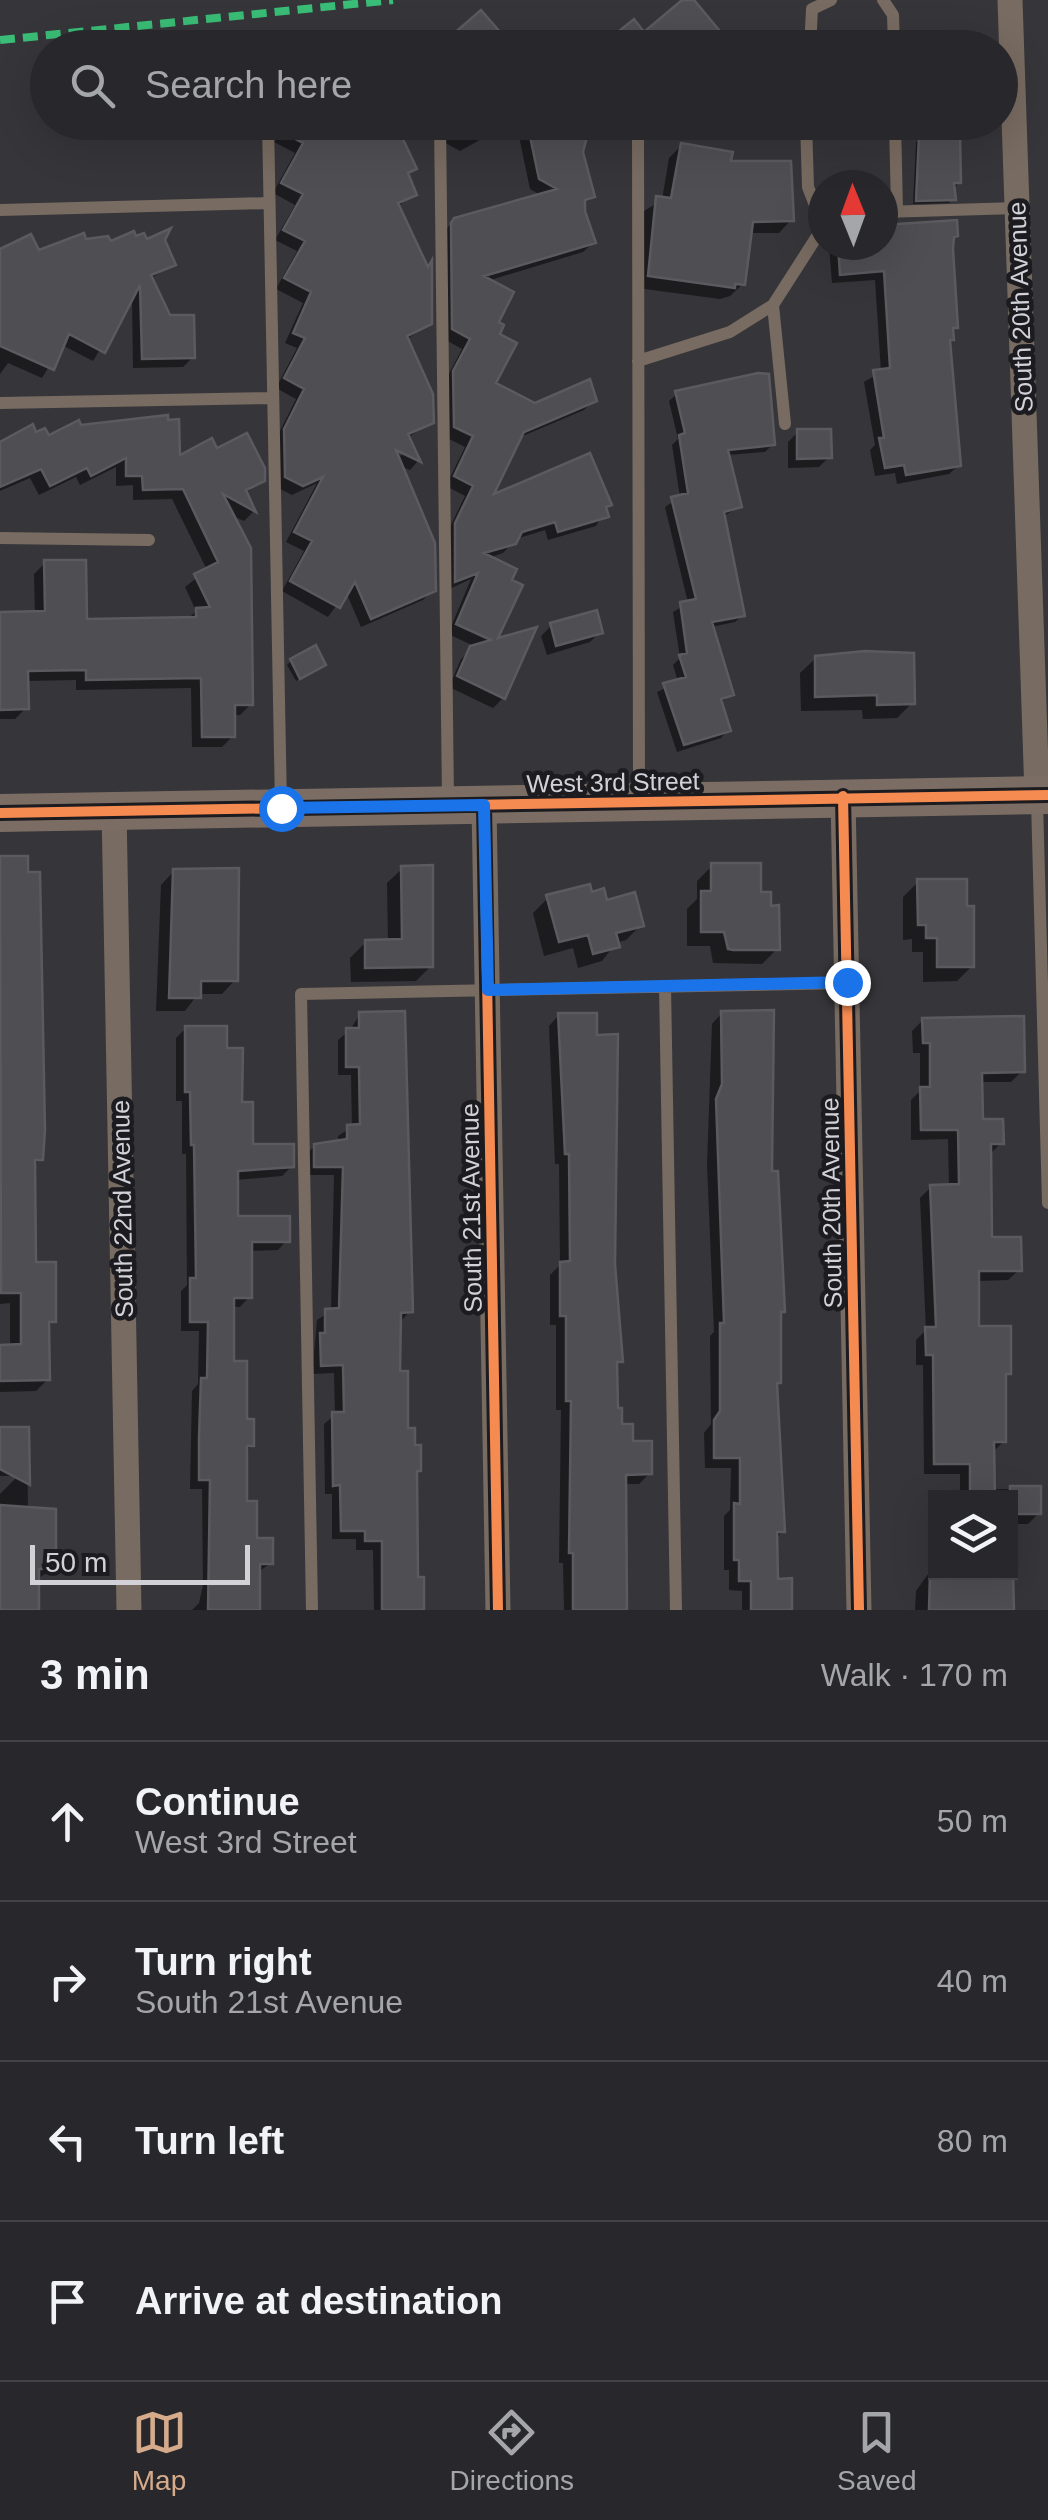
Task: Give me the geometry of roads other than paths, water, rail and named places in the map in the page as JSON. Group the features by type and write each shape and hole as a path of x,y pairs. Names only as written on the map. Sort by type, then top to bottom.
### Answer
{"street":[{"name":"South 20th Avenue","path":"1010,0 1011,30"},
{"name":"South 20th Avenue","path":"1015,140 1042,795"},
{"name":"West 3rd Street","path":"0,813 1042,795"},
{"name":"South 20th Avenue","path":"843,796 858,1610"},
{"name":"South 21st Avenue","path":"466,805 488,990 498,1610"},
{"name":"South 22nd Avenue","path":"114,809 130,1610"}],"lane":[{"path":"811,30 812,9 831,0"},
{"path":"883,0 893,15 893,30"},
{"path":"268,140 281,808"},
{"path":"441,140 466,805"},
{"path":"638,140 640,801"},
{"path":"807,140 808,188"},
{"path":"893,170 895,140"},
{"path":"0,210 269,203"},
{"path":"898,211 1017,208"},
{"path":"638,361 730,332 773,305 808,250"},
{"path":"773,305 785,424"},
{"path":"0,403 273,398"},
{"path":"0,538 149,540"},
{"path":"1042,795 1048,1203"},
{"path":"312,1610 301,994 847,982"},
{"path":"665,986 676,1610"}]}
